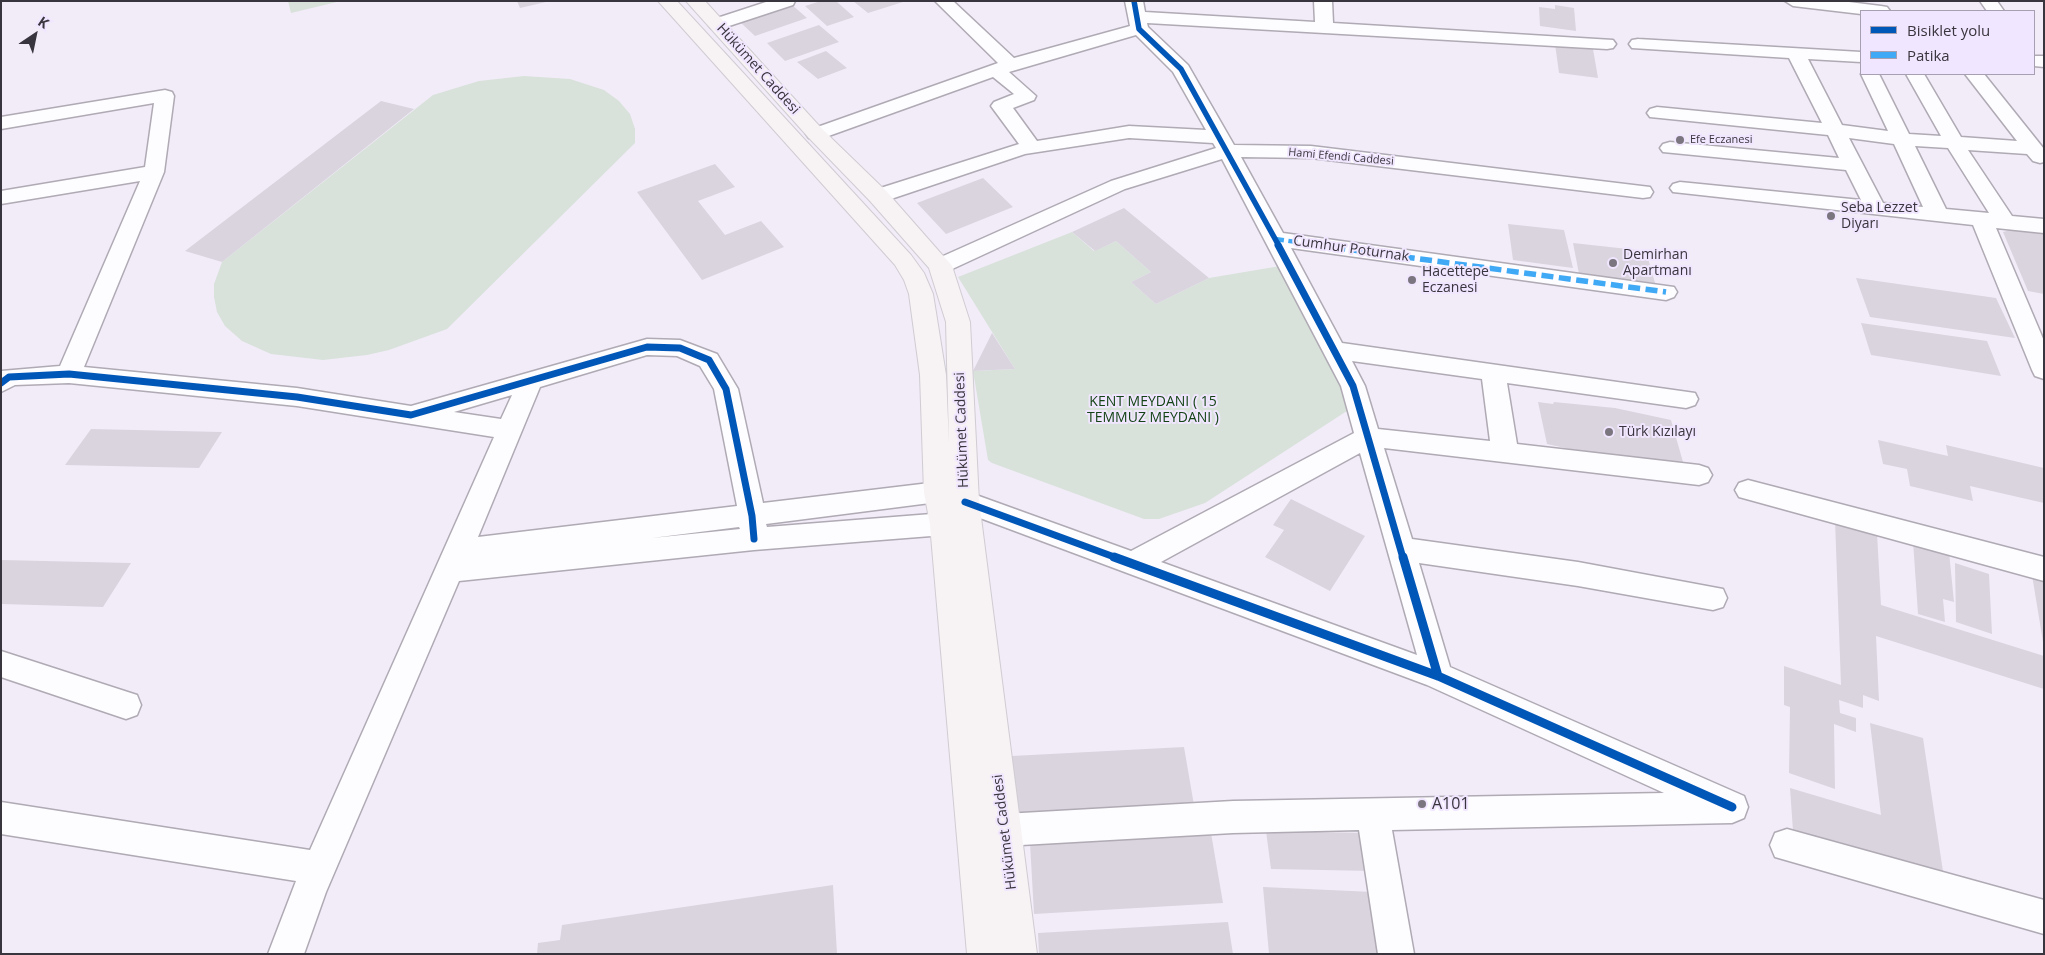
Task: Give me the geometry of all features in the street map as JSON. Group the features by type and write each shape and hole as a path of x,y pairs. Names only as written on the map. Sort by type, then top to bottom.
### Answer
{"main road":[{"path":"667,1 774,121 903,260 916,279 921,294 933,375 938,492 944,524 986,954"},
{"name":"Hükümet Caddesi","path":"695,1 816,134 878,196 940,266 958,322 965,502 1020,954"}],"street":[{"path":"717,24 787,1"},
{"path":"943,1 1027,96 1000,106 1032,147"},
{"path":"1322,1 1324,27"},
{"path":"1793,1 1872,10"},
{"path":"1135,10 1181,69 1224,144 1353,386 1438,676"},
{"path":"816,134 1003,68 1135,10 1324,27 1607,44"},
{"path":"1638,44 1860,57"},
{"path":"1796,54 1837,130 1876,209"},
{"path":"1870,75 1938,215"},
{"path":"1916,75 1955,144 2004,222"},
{"path":"1975,75 2038,155"},
{"path":"1,123 165,96 154,172 68,374"},
{"path":"1657,113 1837,130 2038,155"},
{"path":"878,196 1032,147 1129,132 1224,144"},
{"name":"Hami Efendi Caddesi","path":"940,266 1118,185 1224,144 1311,152 1643,192"},
{"path":"1670,148 1854,165"},
{"path":"1,198 154,172"},
{"path":"1680,188 2044,226"},
{"path":"1982,220 2044,370"},
{"name":"Cumhur Poturnak","path":"1275,238 1666,292"},
{"path":"411,414 647,347 680,348 709,360 726,388 753,527"},
{"path":"1334,350 1686,399"},
{"path":"1493,372 1505,453"},
{"path":"1,383 9,377 68,374 297,397 508,430"},
{"path":"286,954 319,868 454,561 530,379"},
{"path":"1133,564 1368,437 1699,475"},
{"path":"1748,490 2044,569"},
{"path":"454,561 753,527 938,492"},
{"path":"965,502 1438,676 1732,807 1233,817 1004,830"},
{"path":"753,527 944,524"},
{"path":"1401,550 1578,574 1713,598"},
{"path":"1,664 126,705"},
{"path":"1374,814 1396,954"},
{"path":"1,818 319,868"},
{"path":"1787,845 2044,917"}],"green space":[{"path":"288,1 341,1 291,13"},
{"path":"524,76 570,79 604,90 619,101 630,114 635,129 635,143 447,329 389,350 367,355 323,360 271,354 242,341 225,326 217,312 214,297 214,284 222,262 433,95 479,81"},
{"name":"KENT MEYDANI ( 15 TEMMUZ MEYDANI )","path":"1072,232 1094,251 1116,241 1151,272 1131,282 1156,304 1209,278 1286,265 1352,394 1350,409 1205,503 1159,519 1144,519 992,463 988,460 973,371 1015,369 958,277"}],"building":[{"path":"517,1 546,1 546,2 520,8"},
{"path":"821,1 836,1 854,17 827,26 805,6"},
{"path":"853,1 903,1 903,2 868,13"},
{"path":"791,4 807,18 755,36 739,21"},
{"path":"1555,5 1574,8 1576,31 1540,26 1539,7 1555,9"},
{"path":"819,25 839,42 785,61 767,43"},
{"path":"1555,44 1593,49 1598,78 1559,73"},
{"path":"826,51 847,68 818,79 797,62"},
{"path":"381,101 414,109 222,262 185,251"},
{"path":"715,164 735,187 698,201 725,235 761,221 784,247 702,280 637,192"},
{"path":"983,178 1013,207 946,234 917,203"},
{"path":"1124,208 1209,278 1156,304 1131,282 1151,272 1116,241 1095,251 1072,232"},
{"path":"1508,224 1564,230 1573,268 1513,260"},
{"path":"2010,230 2044,234 2044,294 2028,291 2003,232"},
{"name":"Demirhan Apartmanı","path":"1573,243 1646,251 1655,283 1579,274"},
{"path":"1856,278 1996,298 2015,338 1870,317"},
{"path":"1861,323 1987,341 2001,376 1871,355"},
{"path":"992,333 1015,369 973,371"},
{"name":"Türk Kızılayı","path":"1538,402 1615,408 1671,420 1683,462 1597,455 1547,444"},
{"path":"91,429 222,432 199,468 65,465"},
{"path":"1878,440 1948,456 1946,445 2044,468 2044,503 1970,486 1973,501 1910,486 1907,469 1883,464"},
{"path":"1291,499 1365,536 1330,591 1265,557 1284,530 1273,525"},
{"path":"1835,520 1877,533 1881,605 2044,656 2044,689 1876,636 1879,701 1863,695 1863,708 1839,700 1840,713 1856,718 1856,732 1834,724 1835,789 1789,773 1790,707 1784,705 1784,666 1841,685"},
{"path":"1913,541 1949,552 1954,602 1943,599 1945,622 1918,614"},
{"path":"1,560 131,563 103,607 1,604"},
{"path":"1955,563 1989,574 1992,634 1956,622"},
{"path":"2032,575 2044,578 2044,642 2043,642"},
{"path":"1870,723 1923,738 1944,878 1793,831 1790,788 1881,815"},
{"path":"1184,747 1195,811 1016,820 1012,756"},
{"path":"1266,831 1366,833 1373,871 1271,869"},
{"path":"1211,833 1223,903 1034,914 1030,843"},
{"path":"833,885 837,954 537,954 538,943 560,940 562,925"},
{"path":"1263,887 1373,892 1382,954 1269,954"},
{"path":"1228,922 1233,954 1039,954 1038,933"}],"marked path":[{"path":"1275,239 1666,292"}],"cycle path":[{"path":"1134,1 1139,29 1181,69 1233,160 1353,386 1438,676"},
{"path":"1,383 9,377 69,374 297,397 411,415 647,347 680,348 709,360 726,389 752,516 754,539"},
{"path":"965,502 1438,676 1732,807"}],"place":[{"name":"Efe Eczanesi","path":"1680,140"},
{"name":"Seba Lezzet Diyarı","path":"1831,216"},
{"name":"Demirhan Apartmanı","path":"1613,263"},
{"name":"Hacettepe Eczanesi","path":"1412,280"},
{"name":"Türk Kızılayı","path":"1609,432"},
{"name":"A101","path":"1422,804"}]}
